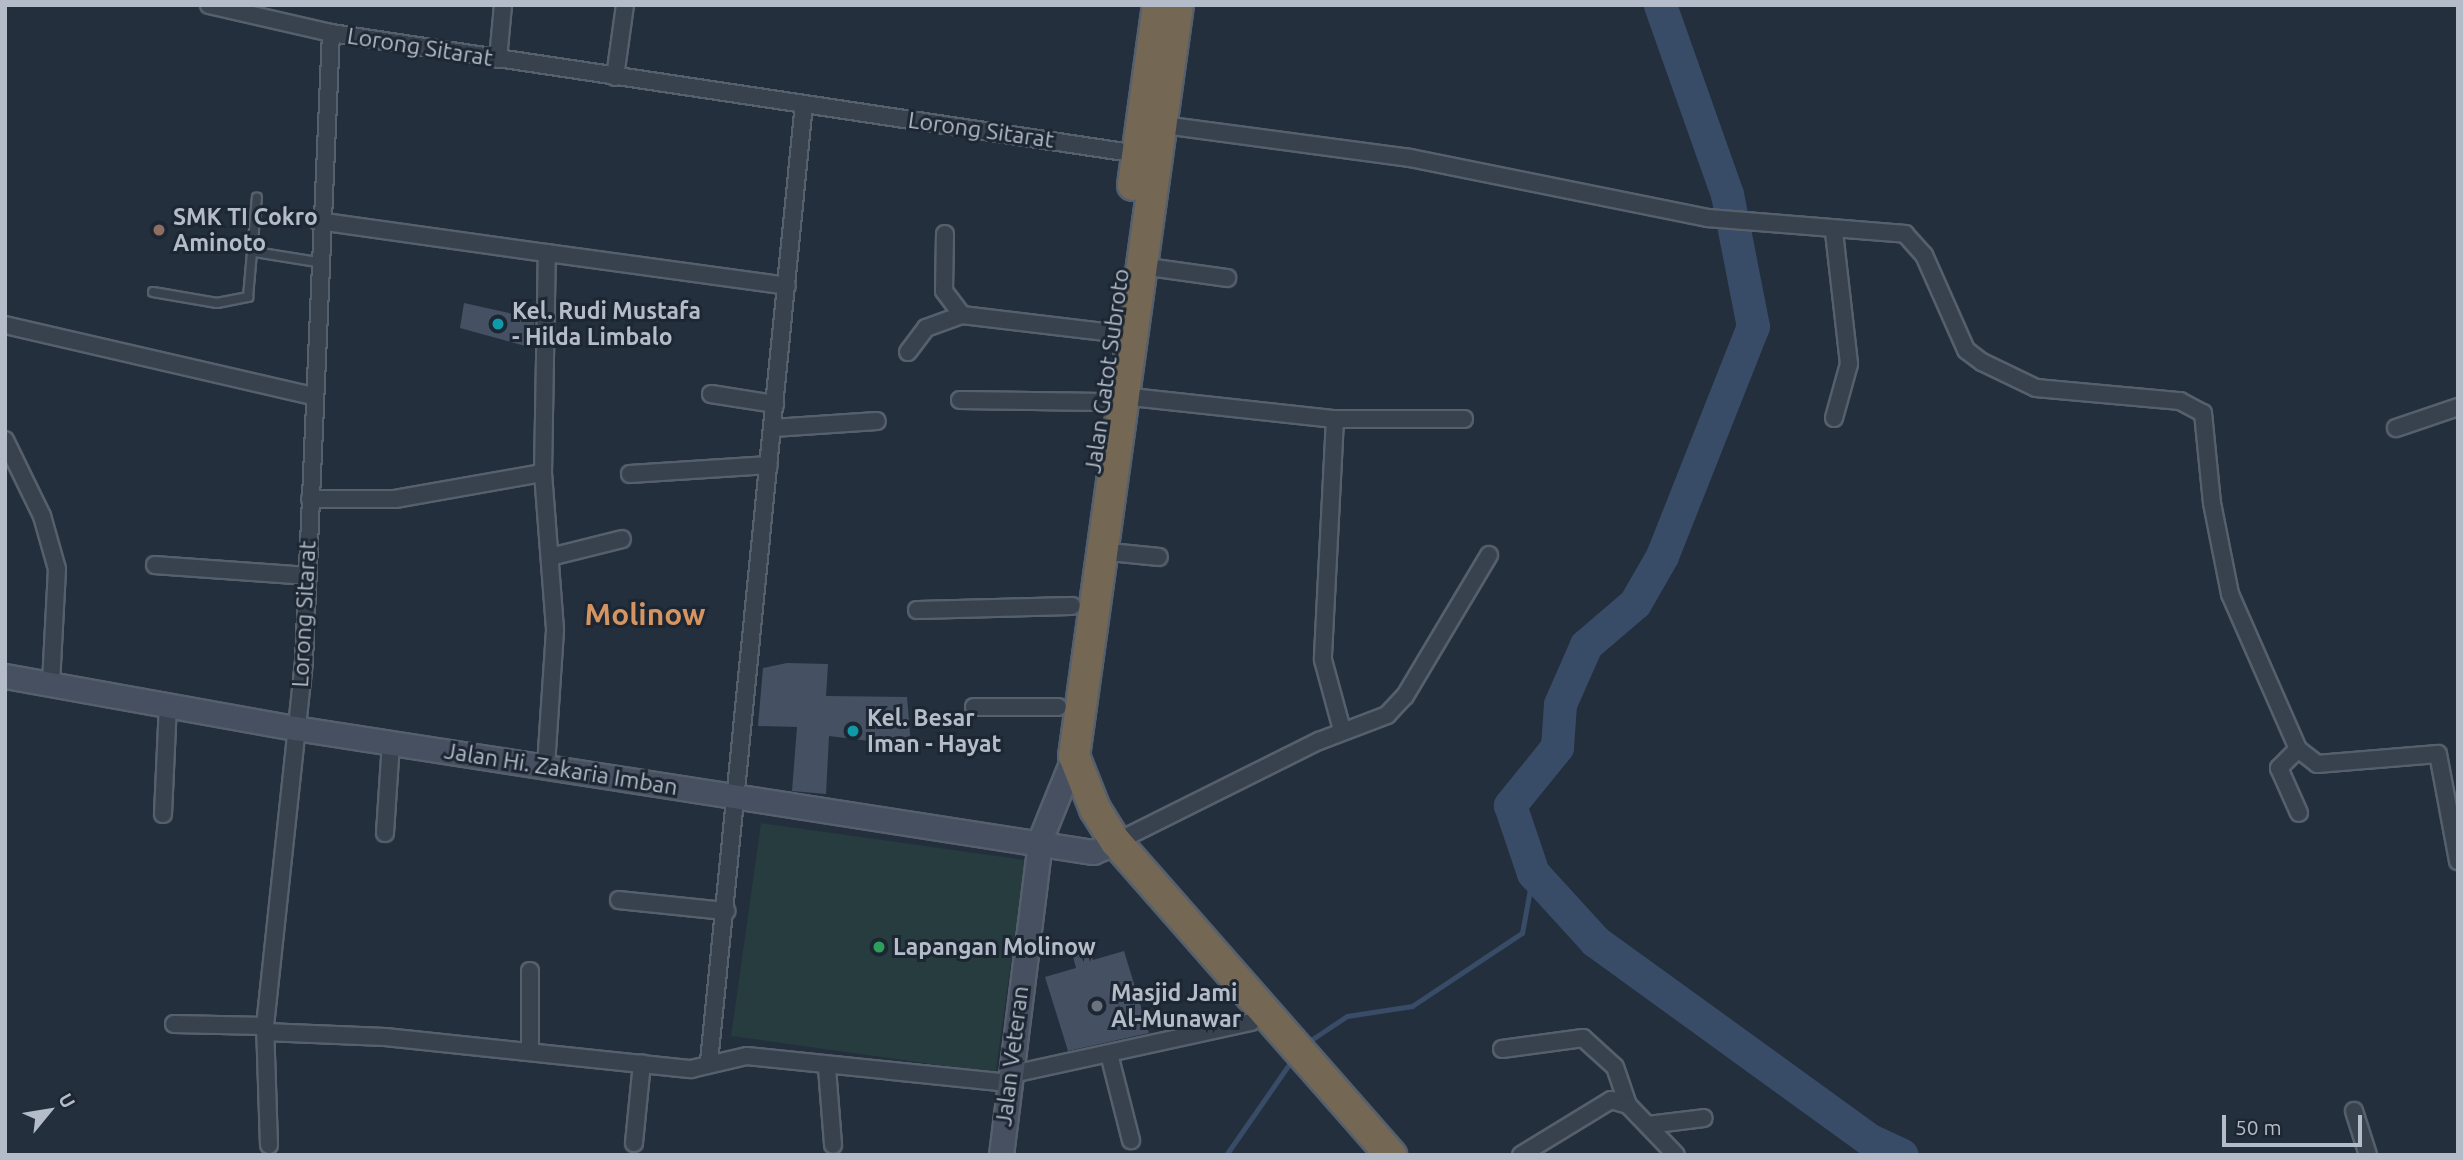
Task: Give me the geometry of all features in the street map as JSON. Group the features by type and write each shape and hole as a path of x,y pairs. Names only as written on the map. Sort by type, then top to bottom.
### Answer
{"highway":[{"name":"Jalan Gatot Subroto","path":"1065,741 1076,625 1112,399 1141,266 1158,5"},
{"name":"Jalan Gatot Subroto","path":"1076,625 1100,551 1112,399 1112,333 1147,155 1163,125 1178,5"},
{"path":"1065,741 1110,846 1251,1023 1280,1043"},
{"path":"1110,846 1302,1069 1369,1155"},
{"path":"1302,1069 1391,1155"}],"main road":[{"name":"Jalan Hi. Zakaria Imban","path":"5,676 295,729 739,797 1040,840 1110,846"},
{"name":"Jalan Veteran","path":"1001,1155 1008,1079 1040,840 1065,741"}],"street":[{"path":"209,5 331,33"},
{"path":"498,59 503,5"},
{"path":"615,77 625,5"},
{"name":"Lorong Sitarat","path":"269,1145 265,1029 308,576 318,221 331,33 1147,155"},
{"path":"709,1062 739,797 804,104"},
{"path":"1163,125 1410,158 1708,218 1834,232 1880,230 1916,242 1966,350 2008,376 2036,388 2180,401 2203,413 2211,503 2230,594 2298,749 2317,764 2438,754 2458,861"},
{"path":"318,221 787,286"},
{"path":"1834,232 1849,364 1835,418"},
{"path":"945,234 944,291 962,314"},
{"path":"546,766 555,629 543,473 547,253"},
{"path":"1141,266 1227,278"},
{"path":"908,352 926,328 962,314 1112,333"},
{"path":"5,325 313,396"},
{"path":"711,394 775,404"},
{"path":"960,400 1112,399 1335,419 1464,419"},
{"path":"2396,428 2458,407"},
{"path":"1335,419 1323,660 1342,730"},
{"path":"773,428 877,421"},
{"path":"5,440 42,516 57,569 51,683"},
{"path":"630,474 769,466"},
{"path":"310,499 395,499 543,473"},
{"path":"550,557 622,539"},
{"path":"1100,551 1159,557"},
{"path":"1110,846 1399,704 1489,555"},
{"path":"155,565 308,576"},
{"path":"917,610 1076,625"},
{"path":"163,814 168,705"},
{"path":"974,707 1065,741"},
{"path":"385,833 391,743"},
{"path":"2298,749 2279,768 2298,813"},
{"path":"619,900 726,911"},
{"path":"530,971 530,1050"},
{"path":"174,1024 530,1050 691,1069 709,1062 747,1056 827,1068 1008,1079 1251,1023"},
{"path":"1502,1049 1583,1038 1615,1068 1628,1105 1676,1155"},
{"path":"1109,1054 1131,1140"},
{"path":"634,1143 642,1063"},
{"path":"827,1068 832,1145"},
{"path":"1521,1155 1611,1100 1628,1105"},
{"path":"2354,1111 2368,1155"},
{"path":"1648,1125 1704,1118"}],"lane":[{"path":"153,292 237,304 253,287 257,197"},
{"path":"255,253 317,262"}],"green space":[{"name":"Lapangan Molinow","path":"761,823 1025,860 995,1073 731,1036"}],"building":[{"name":"Kel. Rudi Mustafa - Hilda Limbalo","path":"464,303 535,319 529,347 460,328"},
{"name":"Kel. Besar Iman - Hayat","path":"787,663 828,664 826,696 907,697 911,746 829,736 826,794 792,791 797,727 758,726 763,668"},
{"name":"Masjid Jami Al-Munawar","path":"1090,951 1093,960 1124,951 1149,1033 1068,1051 1045,977 1076,968 1073,956"}],"waterway":[{"path":"1660,5 1727,194 1753,326 1662,556 1635,603 1586,645 1560,704 1557,747 1510,805 1533,873 1595,941 1870,1140 1902,1155"},
{"path":"1305,1044 1347,1016 1412,1006 1522,933 1533,873"},
{"path":"1226,1155 1294,1057"}],"place":[{"name":"SMK TI Cokro Aminoto","path":"159,230"},
{"name":"Kel. Rudi Mustafa - Hilda Limbalo","path":"498,324"},
{"name":"Kel. Besar Iman - Hayat","path":"853,731"},
{"name":"Lapangan Molinow","path":"879,947"},
{"name":"Masjid Jami Al-Munawar","path":"1097,1006"}],"district":[{"name":"Molinow","path":"645,614"}]}
